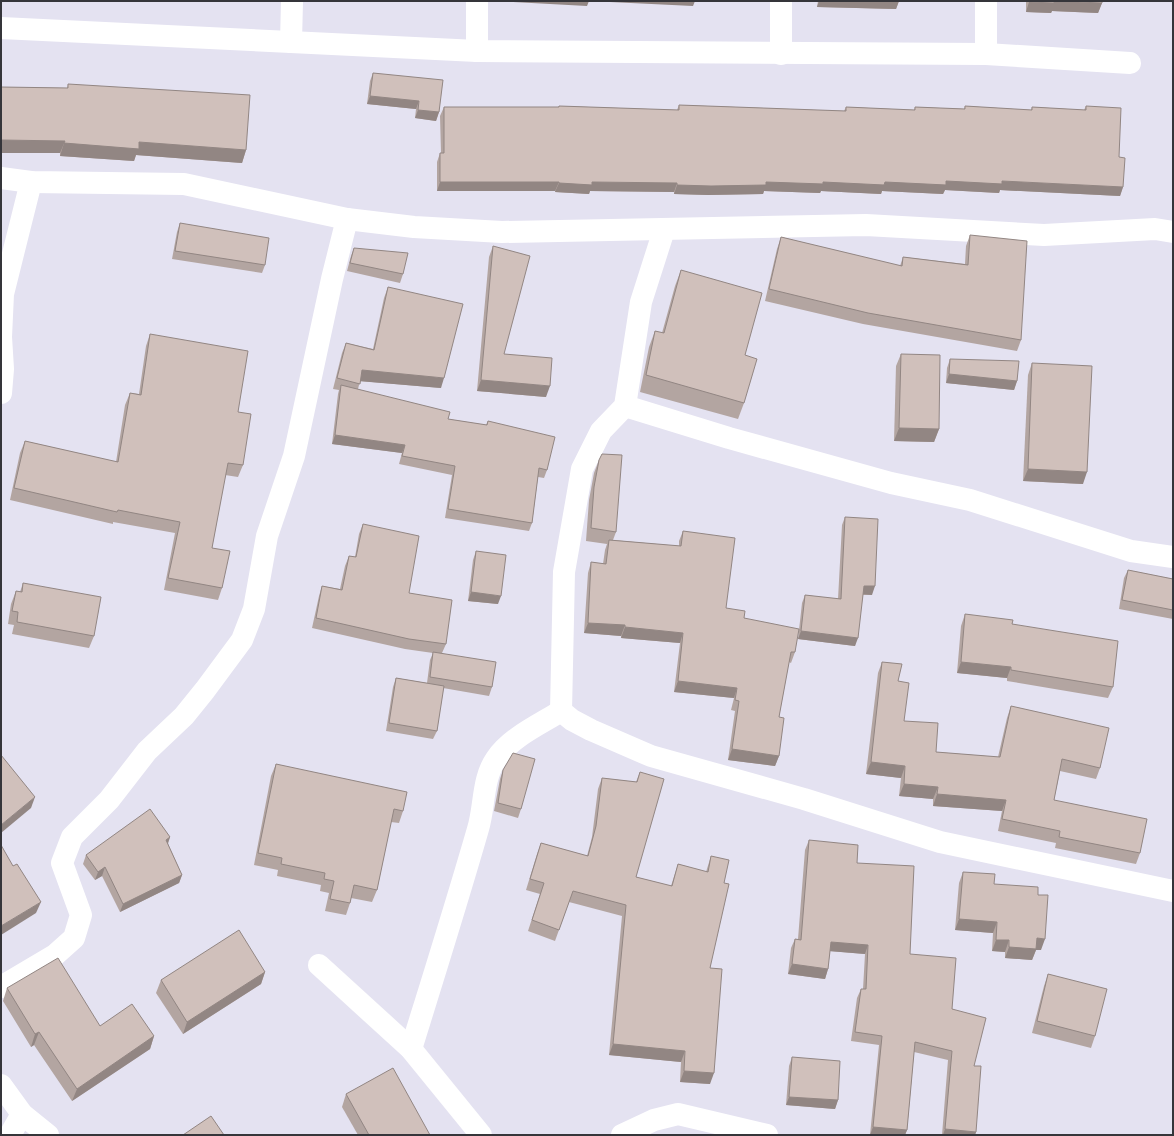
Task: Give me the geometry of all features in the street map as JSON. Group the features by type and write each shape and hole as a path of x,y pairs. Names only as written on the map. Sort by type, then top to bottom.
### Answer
{"street":[{"path":"291,42 292,1"},
{"path":"477,1 477,51"},
{"path":"781,1 781,54"},
{"path":"986,1 986,54"},
{"path":"1,28 477,51 781,54 986,54 1130,63"},
{"path":"1,178 31,182 184,184 347,219 414,227 502,232 866,225 1044,235 1155,229 1173,232"},
{"path":"1,393 3,369 1,337 3,294 31,182"},
{"path":"1,986 55,955 74,938 81,915 62,863 72,837 109,800 147,751 184,716 242,640 254,609 266,536 294,456 332,279 347,219"},
{"path":"561,711 564,572 576,497 582,469 601,431 625,406 642,302 664,230"},
{"path":"625,406 729,438 876,479 970,500 1131,551 1173,557"},
{"path":"561,711 572,720 591,730 651,756 804,799 940,842 1173,891"},
{"path":"411,1049 461,889 481,820 483,794 495,760 510,743 561,711"},
{"path":"319,965 411,1049 481,1135"},
{"path":"1,1085 22,1114 48,1135"},
{"path":"10,1135 22,1114"},
{"path":"622,1135 654,1120 678,1114 767,1135"}],"building":[{"path":"1054,1 1054,3 1029,2"},
{"path":"1054,1 1102,1 1102,3"},
{"path":"373,73 443,80 439,112 418,110 419,101 370,96"},
{"path":"68,84 250,95 246,150 139,142 139,149 64,143 65,141 1,140 1,87 68,88"},
{"path":"679,105 846,111 846,107 915,110 915,107 965,109 965,106 1032,110 1032,107 1086,110 1086,106 1121,108 1119,157 1125,158 1123,187 1002,181 1002,184 946,181 946,185 885,182 884,185 823,182 823,184 766,182 766,185 711,186 677,185 677,183 592,182 592,185 559,182 440,182 440,153 444,153 444,107 559,106 679,110"},
{"path":"180,223 269,238 265,265 175,251"},
{"path":"970,235 1027,241 1021,340 868,313 769,289 781,237 902,266 903,257 968,265"},
{"path":"493,246 530,256 504,354 552,358 550,386 481,380"},
{"path":"354,248 408,253 403,274 350,263"},
{"path":"681,270 762,293 745,355 757,359 744,403 646,375 655,331 664,333"},
{"path":"388,287 463,304 444,378 362,370 360,384 337,378 346,343 374,350"},
{"path":"150,334 248,351 238,412 251,414 243,465 228,463 212,548 230,551 222,588 168,578 180,522 118,510 117,512 14,488 25,441 118,462 130,393 141,395"},
{"path":"901,354 940,355 939,429 899,428"},
{"path":"950,359 1019,361 1017,381 949,374"},
{"path":"1032,363 1092,366 1087,472 1028,469"},
{"path":"341,385 450,412 448,419 487,425 488,421 555,437 547,470 539,468 532,523 448,509 455,466 402,456 405,445 335,435"},
{"path":"602,454 622,455 616,532 591,528 594,487 599,460"},
{"path":"845,517 878,519 875,586 864,586 858,638 801,631 805,595 841,599"},
{"path":"363,524 419,536 409,593 452,600 446,644 409,639 316,618 322,586 342,590 349,556 356,557"},
{"path":"683,531 735,538 726,608 745,611 744,618 799,629 795,652 791,652 779,717 784,718 779,756 732,749 739,701 735,700 737,688 678,681 683,633 625,627 625,625 588,623 591,562 606,564 609,540 681,546"},
{"path":"476,551 506,555 501,596 471,592"},
{"path":"1128,570 1173,579 1173,610 1122,600"},
{"path":"23,583 101,597 94,636 17,622 18,612 12,611 16,591 22,592"},
{"path":"965,614 1013,620 1012,624 1118,641 1113,687 1011,670 1011,667 961,662"},
{"path":"433,652 496,662 492,687 430,677"},
{"path":"882,662 902,664 898,681 909,683 904,721 938,723 936,752 1000,757 1011,706 1109,728 1100,768 1062,759 1054,800 1147,819 1140,853 1059,837 1060,831 1002,819 1006,800 937,794 938,787 904,784 905,766 871,762"},
{"path":"396,678 444,686 437,731 389,723"},
{"path":"513,753 535,759 521,809 498,803 503,770"},
{"path":"1,755 35,797 1,825"},
{"path":"276,764 407,792 403,811 394,809 377,890 354,885 350,903 330,899 334,881 324,879 325,873 281,864 282,858 258,853"},
{"path":"640,772 664,779 636,877 672,886 678,864 708,872 711,856 729,860 724,883 729,884 710,968 722,969 714,1073 684,1071 685,1051 613,1044 626,905 573,891 559,930 532,920 544,883 530,879 541,843 588,856 596,826 602,778 637,782"},
{"path":"150,809 170,837 166,840 182,875 123,904 105,867 98,872 86,855"},
{"path":"809,840 858,845 857,863 914,866 910,954 956,958 952,1009 986,1018 974,1066 981,1066 976,1132 945,1129 952,1051 915,1042 907,1130 873,1127 882,1036 855,1032 861,989 866,989 868,945 831,942 828,969 792,964 795,939 801,940"},
{"path":"1,845 13,866 17,864 41,902 1,926"},
{"path":"963,872 995,874 994,884 1038,887 1038,895 1048,895 1045,939 1037,938 1036,949 1009,947 1009,940 996,940 997,922 959,919"},
{"path":"239,930 265,972 187,1022 161,980"},
{"path":"58,958 100,1026 132,1004 154,1036 77,1089 39,1032 35,1034 7,988"},
{"path":"1048,974 1107,989 1095,1036 1037,1021"},
{"path":"792,1057 840,1061 838,1100 789,1097"},
{"path":"393,1068 430,1135 369,1135 346,1094"},
{"path":"211,1116 224,1135 183,1135"}]}
